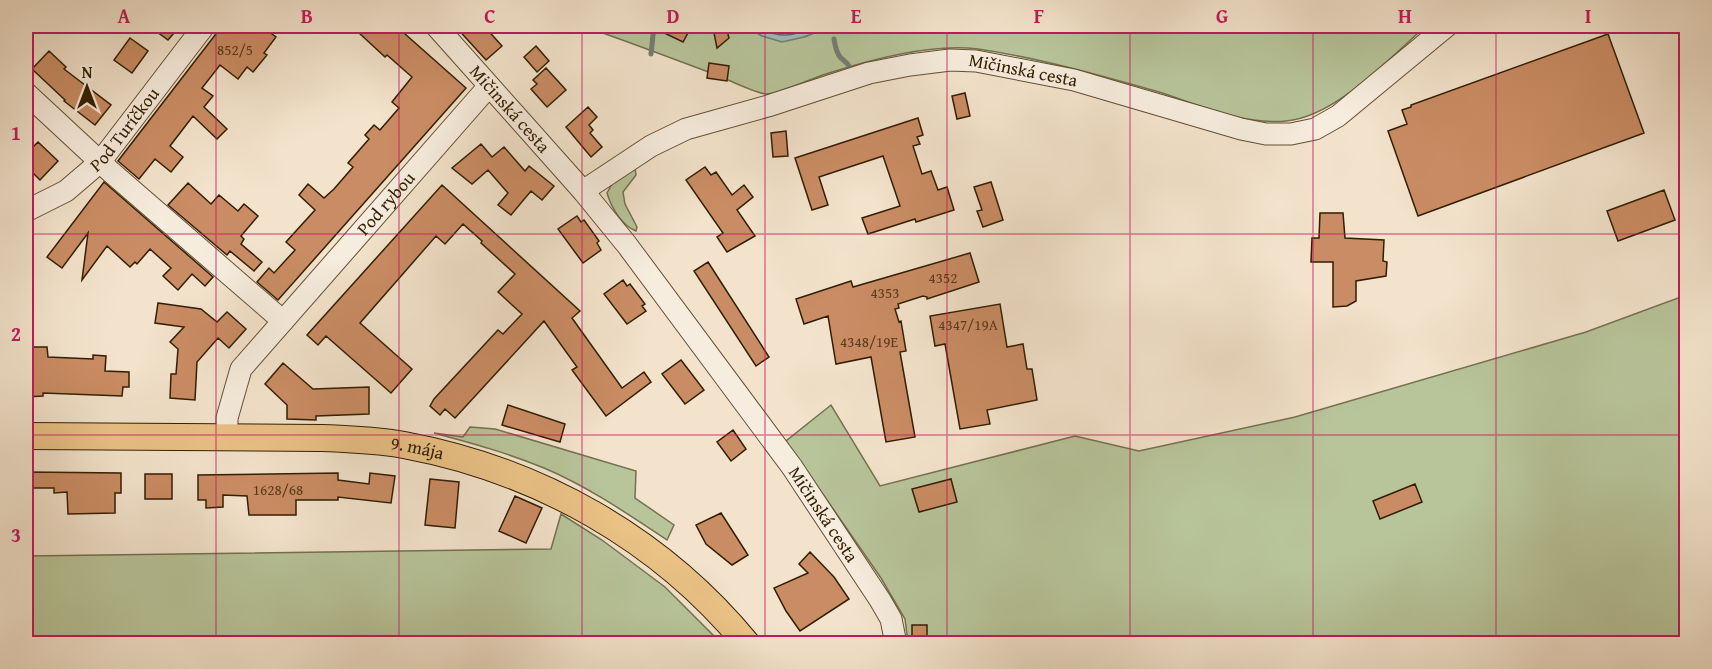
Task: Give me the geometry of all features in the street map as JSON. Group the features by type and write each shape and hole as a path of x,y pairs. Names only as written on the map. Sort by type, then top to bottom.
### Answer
{"main road":[{"name":"9. mája","path":"26,436 322,438 402,445 488,466 536,484 600,518 654,553 691,584 747,644"}],"street":[{"name":"Pod Turíčkou","path":"26,211 66,191 99,162 204,26"},
{"name":"Mičinská cesta","path":"436,26 583,191 684,320 792,468 880,600 891,619 896,644"},
{"name":"Mičinská cesta","path":"583,191 651,146 686,129 768,106 869,73 950,60 975,60 1074,80 1241,129 1266,134 1291,134 1315,129 1338,116 1447,26"},
{"name":"Pod rybou","path":"226,437 227,418 241,369 489,86"},
{"path":"26,93 99,162 283,321"}],"green space":[{"path":"583,26 746,26 762,36 804,37 819,31 852,26 1088,26 1150,32 1178,26 1426,26 1343,98 1305,117 1286,121 1270,121 1221,113 1159,92 1046,62 978,49 960,48 941,48 881,58 766,94"},
{"path":"635,168 636,175 623,192 625,204 637,227 636,231 626,225 618,215 607,193 612,184"},
{"path":"1686,295 1686,643 908,643 905,619 881,578 786,441 831,405 880,486 1075,436 1139,451 1295,417 1586,332"},
{"path":"470,427 495,429 636,471 635,498 674,525 667,540 607,501 560,475 503,453 434,433 463,437"},
{"path":"561,514 602,540 665,587 721,643 26,643 26,556 551,549"}],"water":[{"path":"746,26 851,26 819,31 782,42 762,36"},
{"path":"1088,26 1177,26 1150,32"}],"building":[{"path":"149,26 180,26 168,40"},
{"path":"222,26 261,26 276,37 264,53 267,55 253,72 247,67 238,79 220,65 202,88 213,96 204,107 227,129 217,139 193,116 170,146 183,157 171,172 155,159 139,179 118,161"},
{"path":"364,26 396,26 466,88 278,300 257,282 269,268 274,273 295,250 286,242 315,210 299,195 308,184 324,198 334,189 353,167 348,163 369,139 365,135 374,125 380,130 399,108 392,102 412,77 387,55 385,57 358,32"},
{"path":"455,26 484,26 502,46 486,60"},
{"path":"650,26 679,26 689,31 683,42"},
{"path":"720,28 727,30 729,38 717,48 714,33"},
{"path":"1608,34 1644,133 1418,216 1388,131 1407,124 1402,110"},
{"path":"130,38 148,51 132,73 114,60"},
{"path":"536,46 549,61 537,72 524,57"},
{"path":"49,51 66,67 64,69 111,105 95,125 64,101 32,69"},
{"path":"709,63 729,66 727,81 707,78"},
{"path":"546,68 566,90 547,107 531,89 537,84 533,80"},
{"path":"965,93 970,116 957,119 952,96"},
{"path":"588,107 597,117 589,125 593,130 590,133 602,147 591,157 566,127"},
{"path":"918,118 923,135 917,137 920,144 913,146 922,174 931,171 938,190 947,187 954,210 916,222 915,219 868,234 862,218 900,206 883,156 819,177 828,205 812,210 795,158"},
{"path":"786,131 788,156 773,157 771,133"},
{"path":"38,142 58,161 40,180 26,166 26,154"},
{"path":"481,144 492,157 504,147 525,171 529,166 554,186 542,200 531,191 511,215 498,205 508,193 488,170 472,184 452,168"},
{"path":"705,167 711,175 716,172 732,195 744,185 753,197 737,210 755,236 727,252 717,237 723,233 686,180"},
{"path":"104,182 213,277 205,286 192,274 178,290 163,276 171,268 150,249 137,264 135,262 130,267 107,246 82,280 88,233 62,268 47,257"},
{"path":"991,182 1003,220 983,227 977,211 982,210 974,187"},
{"path":"188,183 211,204 219,195 238,211 244,204 258,216 241,236 244,239 241,244 262,262 254,271 230,251 227,255 168,205"},
{"path":"442,185 580,311 572,318 622,388 644,372 651,382 606,416 572,370 577,367 544,321 455,418 445,409 440,415 430,406 434,399 498,330 503,334 522,314 498,292 515,274 463,224 445,244 436,236 360,323 412,369 391,393 326,336 318,345 307,335"},
{"path":"1664,190 1675,220 1618,241 1607,211"},
{"path":"1320,213 1343,213 1345,238 1384,240 1383,261 1387,262 1386,276 1356,281 1356,301 1347,306 1333,307 1333,262 1311,262 1312,238 1319,238"},
{"path":"577,216 581,222 584,220 599,241 597,243 601,250 583,263 558,229"},
{"path":"970,253 979,282 927,299 923,296 898,304 899,308 895,309 899,322 901,321 906,351 900,352 915,437 886,442 871,357 836,364 828,316 804,324 796,299 851,281 853,287"},
{"path":"708,262 769,357 756,366 694,271"},
{"path":"623,280 627,286 630,284 645,304 642,306 646,311 627,324 604,294"},
{"path":"158,303 201,309 217,322 227,312 246,329 229,348 218,338 197,362 195,400 170,398 171,374 176,374 178,349 170,342 184,327 155,323"},
{"path":"1000,304 1007,347 1023,344 1027,369 1032,369 1037,400 987,410 990,424 960,429 945,344 935,346 930,316"},
{"path":"31,347 47,347 48,357 93,359 93,355 106,356 105,371 129,372 129,387 123,387 122,396 43,393 43,396 26,397 26,368 32,368"},
{"path":"681,360 704,390 685,404 662,374"},
{"path":"283,363 313,389 369,387 369,414 316,416 316,420 287,419 287,405 265,384"},
{"path":"508,405 565,424 560,442 502,425"},
{"path":"733,430 746,449 731,461 717,442"},
{"path":"28,472 121,473 121,493 115,493 115,513 68,514 67,492 54,493 54,488 29,488"},
{"path":"338,473 338,480 369,484 370,473 395,476 391,503 338,497 338,500 296,500 296,515 249,515 247,496 223,495 223,507 206,508 206,500 198,500 198,475"},
{"path":"145,474 172,474 172,499 145,499"},
{"path":"430,479 459,482 455,528 425,525"},
{"path":"951,479 957,502 919,512 912,489"},
{"path":"1415,484 1422,502 1380,519 1373,501"},
{"path":"515,496 542,508 526,543 499,531"},
{"path":"721,513 748,555 732,565 706,544 696,525"},
{"path":"810,552 834,577 849,599 800,631 774,588 808,573 799,564"},
{"path":"912,625 927,625 927,644 912,644"}],"waterway":[{"path":"651,54 654,26"},
{"path":"834,39 838,54 851,69"}]}
